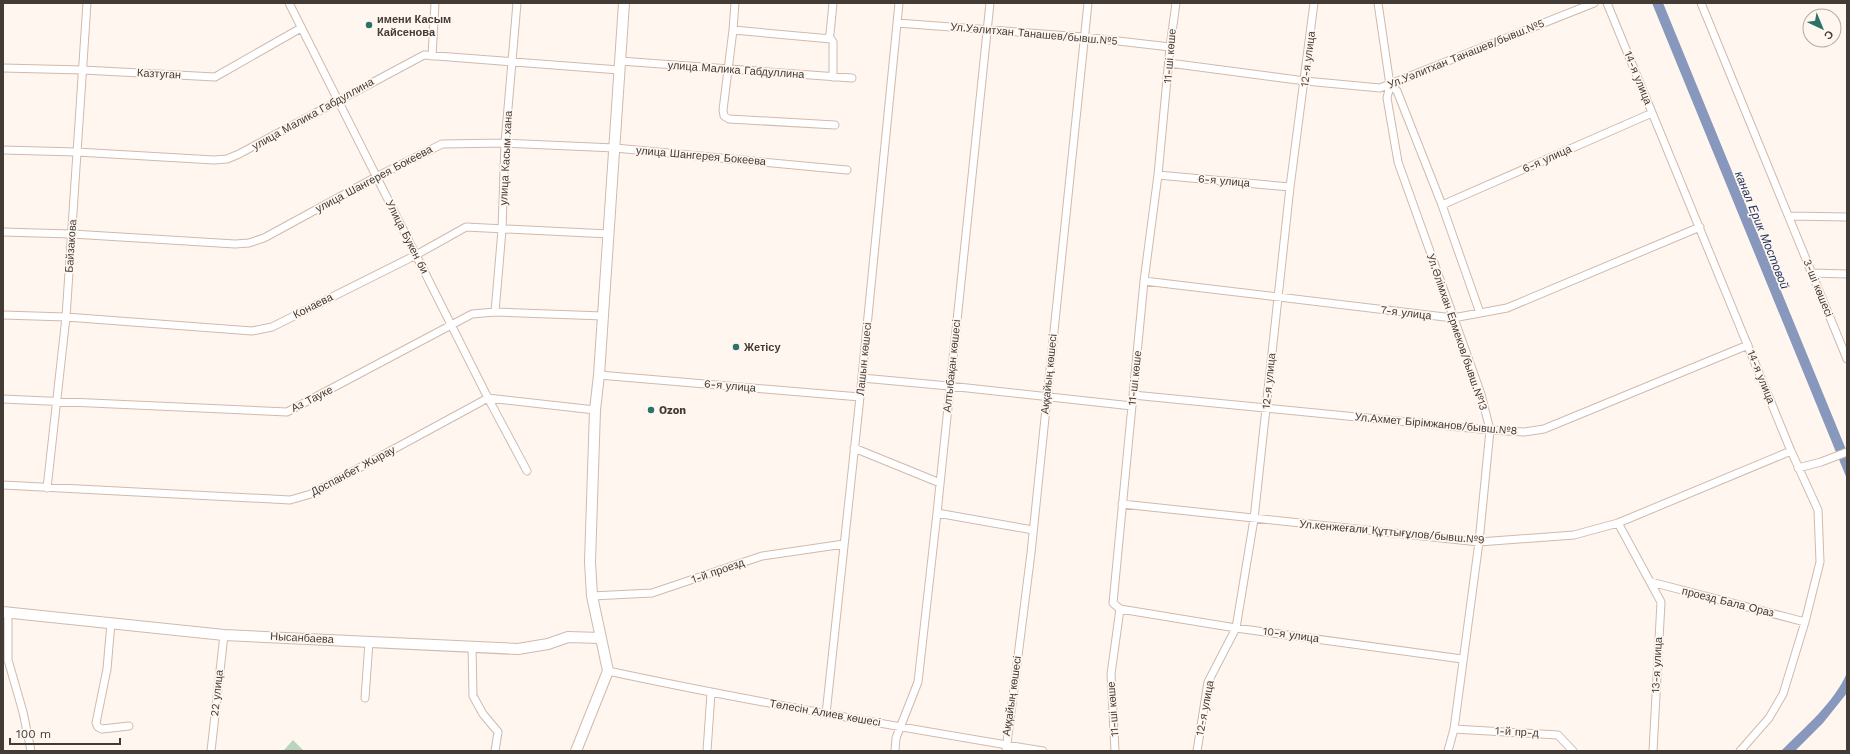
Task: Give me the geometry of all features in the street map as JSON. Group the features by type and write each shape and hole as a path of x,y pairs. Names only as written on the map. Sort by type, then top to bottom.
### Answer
{"street":[{"name":"Байзакова","path":"47,488 66,317 87,3"},
{"name":"Улица Букен би","path":"289,3 488,398 527,471"},
{"path":"432,56 435,3"},
{"name":"улица Касым хана","path":"495,312 502,230 505,144 517,3"},
{"path":"576,751 608,671 592,596 590,562 595,410 599,375 624,3"},
{"path":"735,3 723,110 724,116 729,119 835,125"},
{"path":"828,38 830,34 833,3"},
{"name":"Лашын көшесі","path":"826,714 862,378 899,3"},
{"name":"Алтыбақан көшесі","path":"895,751 896,738 918,682 990,3"},
{"name":"Аққайың көшесі","path":"1006,748 1031,553 1088,3"},
{"name":"11-ші көше","path":"1115,751 1111,674 1120,609 1113,603 1144,281 1158,175 1170,46 1176,3"},
{"name":"12-я улица","path":"1197,751 1208,682 1236,628 1254,519 1290,187 1314,3"},
{"name":"Ул.Әлімхан Ермеков/бывш.№13","path":"1378,3 1390,85 1387,98 1398,162 1481,394 1490,430 1479,542 1462,659 1454,729 1448,751"},
{"name":"Ул.Уәлитхан Танашев/бывш.№5","path":"1169,64 1305,81 1380,88 1594,3"},
{"name":"14-я улица","path":"1608,3 1798,468 1818,510 1820,562 1806,622 1782,694 1769,718 1740,751"},
{"name":"3-ші көшесі","path":"1701,3 1847,359"},
{"name":"Ул.Уәлитхан Танашев/бывш.№5","path":"897,23 1084,37 1170,46"},
{"name":"Казтуган","path":"3,68 83,70 215,77 301,28"},
{"path":"733,30 828,38 833,42 833,77"},
{"name":"улица Малика Габдуллина","path":"3,150 78,152 214,160 227,159 239,154 421,56 513,62 728,69 852,78"},
{"name":"Ул.Әлімхан Ермеков/бывш.№13","path":"1390,85 1397,91 1442,205 1480,313"},
{"name":"6-я улица","path":"1442,205 1652,113"},
{"name":"улица Шангерея Бокеева","path":"3,232 72,234 235,244 249,243 264,238 438,145 505,144 615,148 847,170"},
{"name":"6-я улица","path":"1158,175 1290,187"},
{"path":"1789,216 1847,217"},
{"name":"Конаева","path":"3,315 66,317 252,331 264,330 416,255 466,227 470,226 502,230 608,234"},
{"name":"7-я улица","path":"1144,281 1453,318 1507,308 1700,227"},
{"path":"1812,273 1847,274"},
{"name":"Аз Тауке","path":"3,399 288,412 472,314 495,312 603,316"},
{"name":"Ул.Ахмет Бірімжанов/бывш.№8","path":"1133,395 1266,409 1524,432 1544,429 1748,345"},
{"name":"6-я улица","path":"599,375 829,395 860,396"},
{"path":"862,378 1132,406"},
{"path":"488,398 595,410"},
{"name":"Доспанбет Жырау","path":"3,485 290,500 311,494 488,398"},
{"path":"854,448 940,483"},
{"name":"Ул.кенжеғали Құттығұлов/бывш.№9","path":"1122,504 1479,542 1574,535 1618,524 1791,451"},
{"path":"1798,468 1821,462 1847,452"},
{"path":"937,513 1033,530"},
{"name":"13-я улица","path":"1618,524 1661,602 1653,751"},
{"name":"1-й проезд","path":"592,596 652,593 762,556 844,544"},
{"name":"проезд Бала Ораз","path":"1651,582 1806,622"},
{"name":"10-я улица","path":"1120,609 1236,628 1462,659"},
{"path":"6,612 8,660 23,712 31,751"},
{"name":"Нысанбаева","path":"6,612 224,634 369,642 518,648 548,644 568,637 602,638"},
{"path":"111,623 107,669 96,723 98,727 102,729 129,726"},
{"name":"22 улица","path":"211,751 224,634"},
{"path":"365,698 369,642"},
{"path":"472,646 473,696 483,714 498,732 495,751"},
{"name":"Төлесін Алиев көшесі","path":"608,671 711,693 901,726 1006,748 1044,751"},
{"path":"707,751 711,693"},
{"name":"1-й пр-д","path":"1454,729 1558,735 1573,751"}],"green space":[{"path":"293,740 304,751 283,751"}],"water":[{"name":"канал Ерик Мостовой","path":"1652,3 1663,3 1847,452 1847,479"},
{"path":"1847,673 1847,693 1823,723 1795,751 1781,751 1826,705 1834,695"}],"place":[{"name":"имени Касым Кайсенова","path":"369,25"},
{"name":"Жетісу","path":"736,347"},
{"name":"Ozon","path":"651,410"}]}
